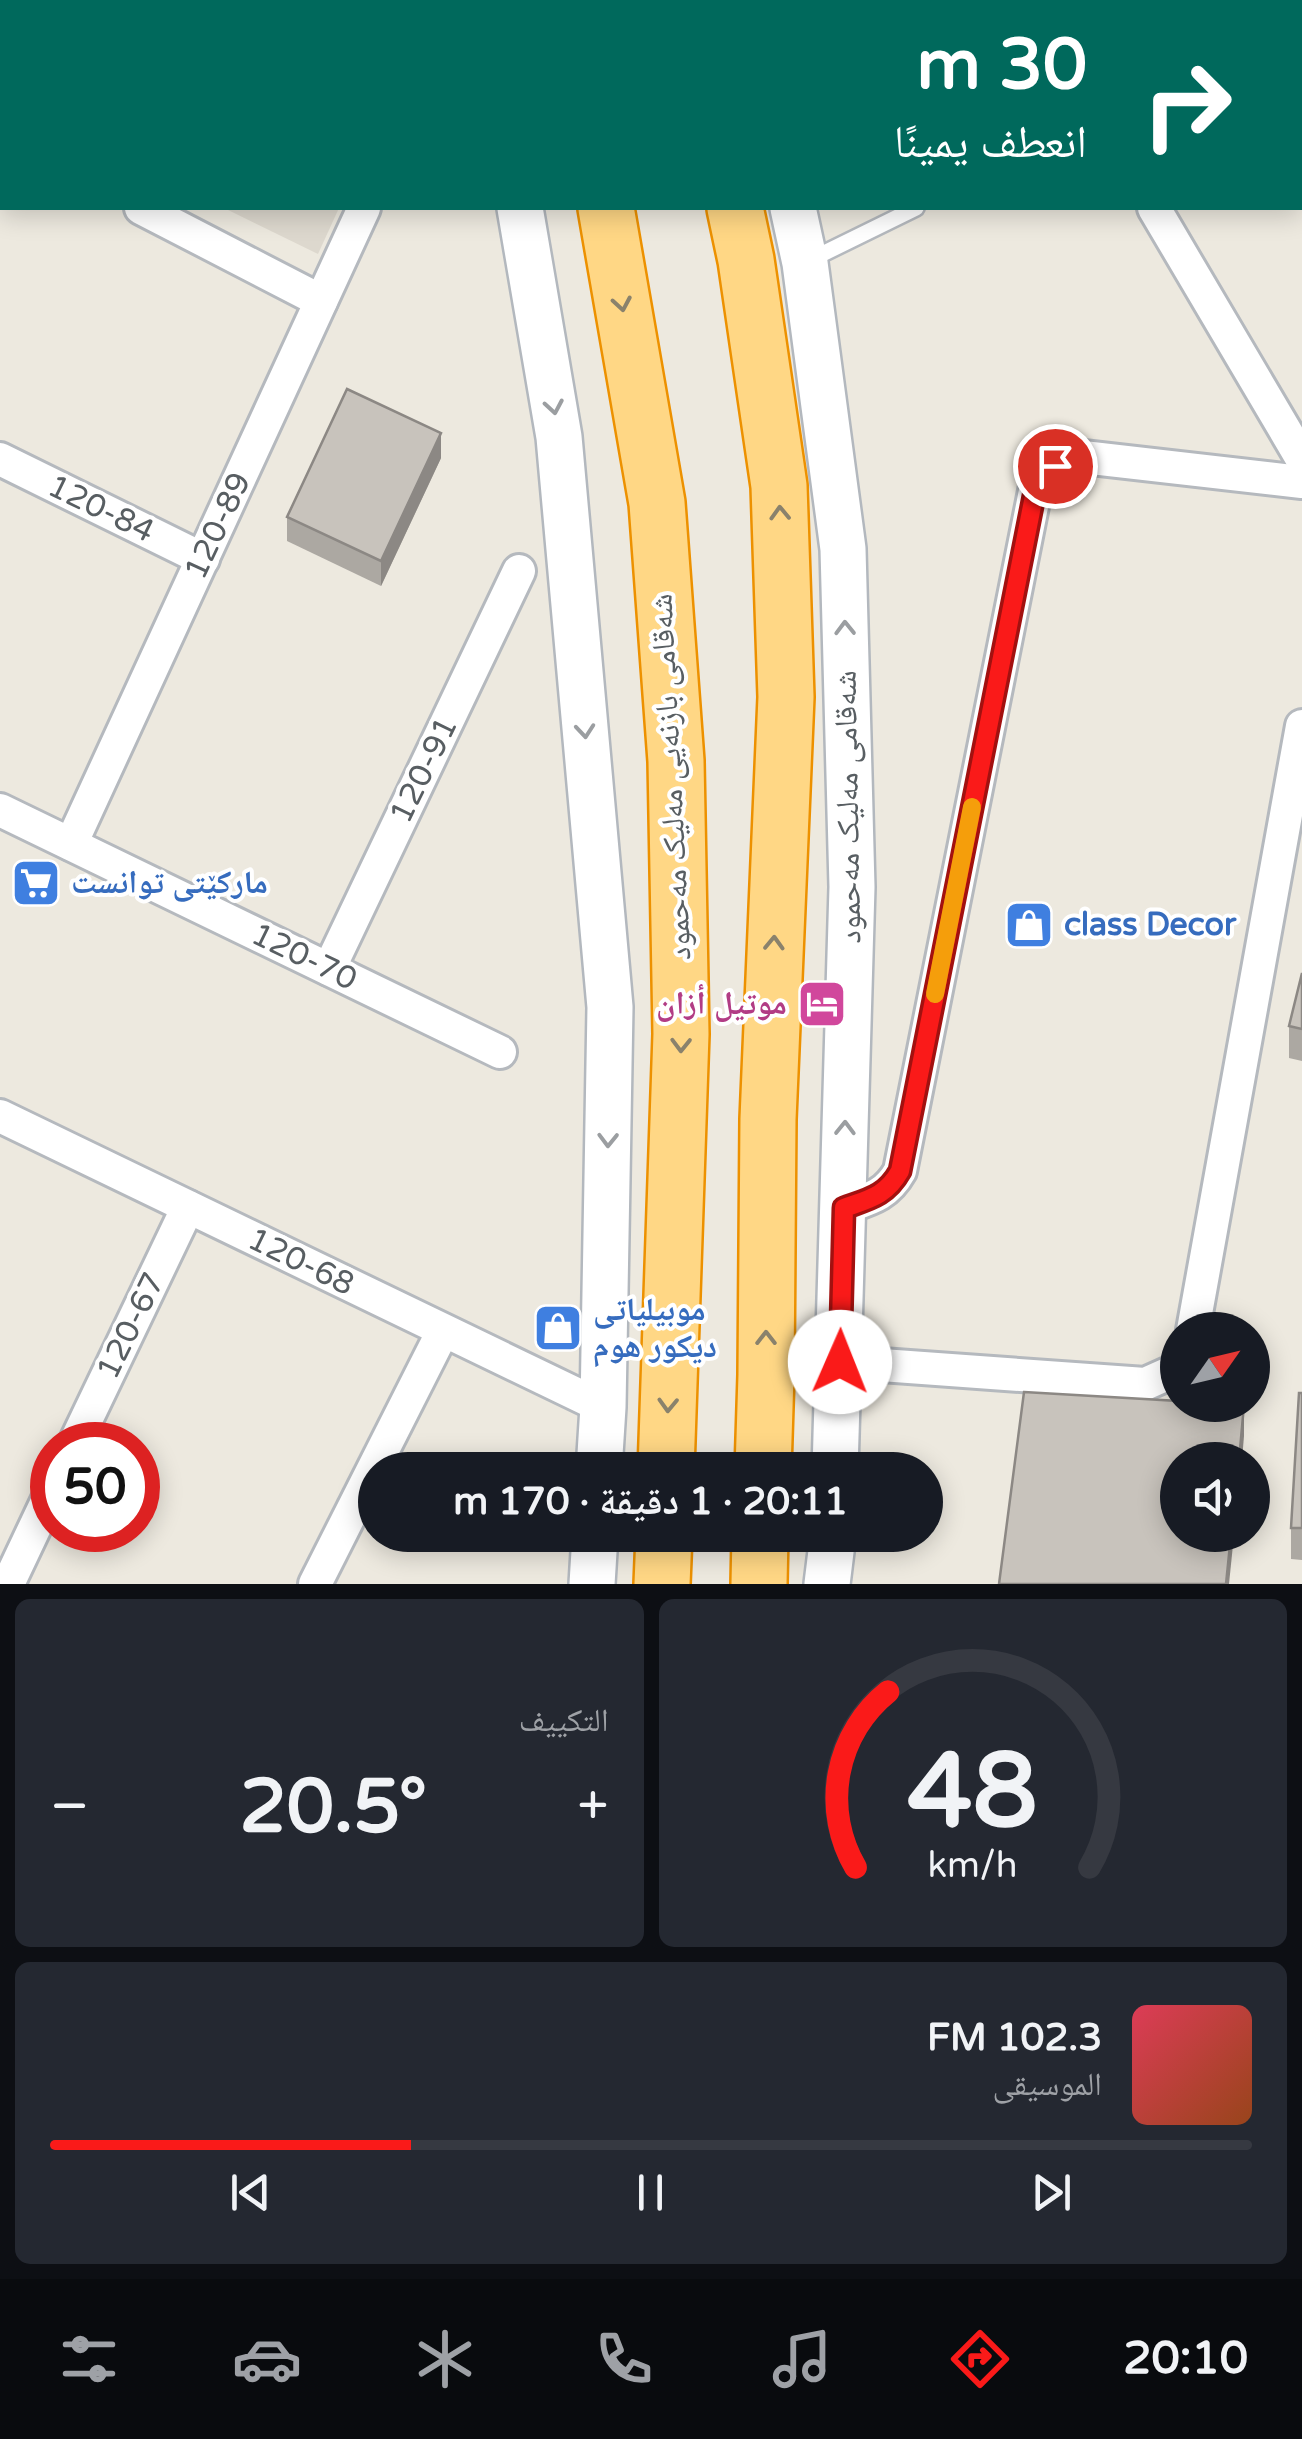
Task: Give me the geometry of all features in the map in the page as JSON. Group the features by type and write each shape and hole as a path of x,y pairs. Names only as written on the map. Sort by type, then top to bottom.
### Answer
{"highway":[{"name":"شەقامی بازنەیی مەلیک مەحمود","path":"606,210 657,503 676,760 681,1034 667,1452"},
{"path":"735,210 779,486 786,697 768,1119 764,1452"},
{"path":"662,1584 663,1552"}],"main road":[{"path":"520,210 559,437 610,1007 600,1452"},
{"name":"شەقامی مەلیک مەحمود","path":"792,210 804,262 844,549 852,888 836,1452"},
{"path":"592,1584 594,1552"},
{"path":"827,1584 831,1552"}],"street":[{"path":"145,210 321,301"},
{"name":"120-89","path":"71,844 363,210"},
{"path":"1155,210 1302,459"},
{"path":"844,1208 877,1196 892,1186 900,1171 1036,486 1055,466 1083,457 1302,482"},
{"name":"120-84","path":"0,459 202,558"},
{"name":"120-91","path":"329,969 518,571"},
{"path":"1196,1312 1302,726"},
{"name":"120-70","path":"0,810 500,1052"},
{"name":"120-68","path":"0,1116 603,1407"},
{"name":"120-67","path":"85,1422 188,1207"},
{"path":"316,1584 443,1331"},
{"path":"840,1362 1145,1384 1160,1378"},
{"path":"8,1584 30,1537"}],"lane":[{"path":"804,262 912,210"}],"shaded area":[{"path":"228,210 338,210 318,254"}],"building":[{"path":"347,389 441,433 381,561 287,517"},
{"path":"1302,973 1302,1029 1289,1026"},
{"path":"1024,1392 1160,1400 1160,1422 1242,1422 1241,1442 1160,1442 1160,1552 1229,1552 1226,1584 999,1584"},
{"path":"1299,1393 1302,1528 1291,1528"}],"slow traffic":[{"path":"935,994 972,807"}],"place":[{"name":"مارکێتی توانست","path":"36,883"},
{"name":"class Decor","path":"1029,925"},
{"name":"موتيل أزان","path":"822,1004"},
{"name":"موبیلیاتی دیکور هوم","path":"558,1328"}],"route":[{"path":"840,1362 844,1208 877,1196 892,1186 900,1171 1036,486 1055,466"}]}
